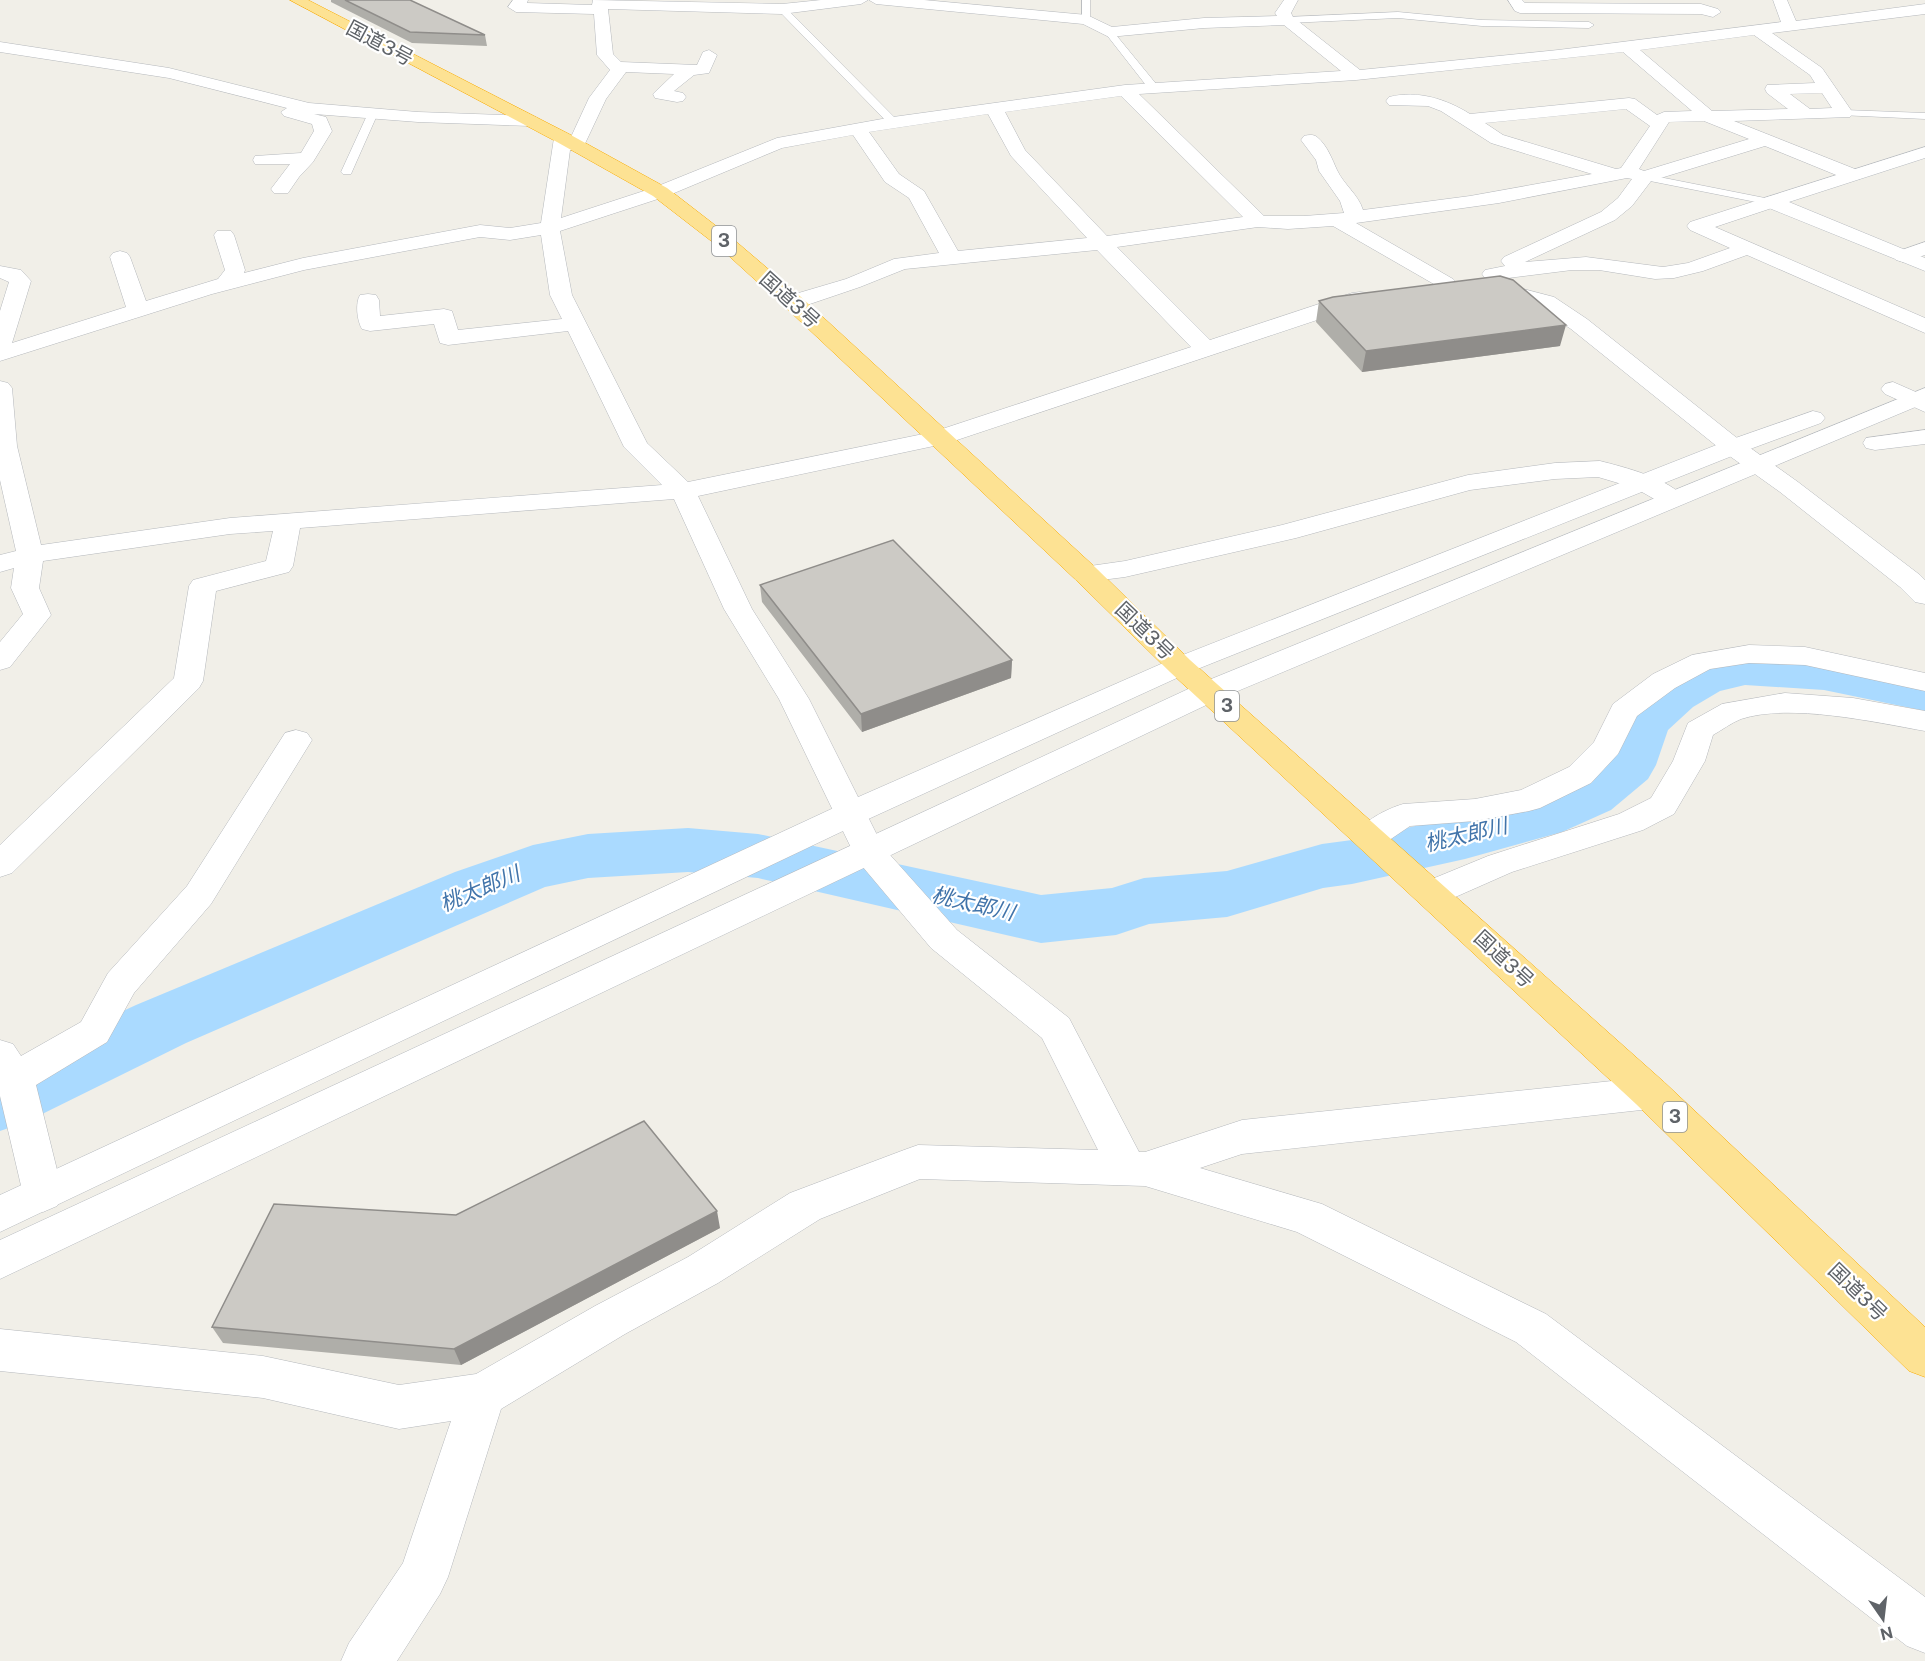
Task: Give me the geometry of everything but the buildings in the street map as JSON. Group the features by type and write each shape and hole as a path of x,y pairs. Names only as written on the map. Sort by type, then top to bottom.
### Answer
{"highway":[{"name":"国道3号","path":"297,0 570,142 660,192 726,243 793,302 1086,574 1180,666 1650,1093 1925,1356"}],"street":[{"path":"522,0 516,7 646,2 783,5 861,0"},
{"path":"876,0 976,5 1087,20 1109,32 1204,23 1288,20"},
{"path":"1292,0 1283,13 1288,20 1412,116"},
{"path":"1515,0 1520,8 1701,9 1713,12 1721,8 1724,0"},
{"path":"1780,0 1790,26"},
{"path":"600,5 605,55 619,70 570,142 550,228 561,295 636,447 683,491 738,609 794,699 852,813 869,852 879,867 944,939 1056,1028 1137,1169"},
{"path":"0,354 225,284 303,264 480,231 510,234 550,228 660,192 777,143 857,128 1125,90 1360,74 1627,47 1925,9"},
{"path":"1713,12 1711,16 1718,21 1756,31 1816,72 1844,113"},
{"path":"0,47 168,73 309,108 530,121"},
{"path":"1627,47 1709,117 1853,174"},
{"path":"616,67 703,70 709,55"},
{"path":"677,97 661,94 689,70"},
{"path":"1806,114 1773,89 1827,88"},
{"path":"1125,90 1258,221"},
{"path":"275,98 269,105 321,121 323,130 307,158 292,173 281,189"},
{"path":"1395,101 1430,101 1447,107 1497,139 1629,175"},
{"path":"1466,120 1629,103 1659,124"},
{"path":"994,108 1017,152 1206,349"},
{"path":"1486,278 1509,262 1592,239 1608,216 1625,202 1629,175 1664,117 1844,113"},
{"path":"427,136 428,132 438,127 472,119"},
{"path":"857,128 892,178 917,195 951,258"},
{"path":"1310,140 1325,160 1328,171 1350,201 1345,218"},
{"path":"793,302 853,283 901,263 1102,243 1258,221 1279,224 1345,218 1523,194 1629,175 1765,140"},
{"path":"1925,152 1697,226 1925,326"},
{"path":"262,160 307,158"},
{"path":"1771,202 1925,265"},
{"path":"1345,218 1446,283"},
{"path":"224,236 235,270 225,284"},
{"path":"1592,239 1630,260"},
{"path":"1412,288 1486,278 1535,266 1598,264 1664,273 1685,269 1748,248"},
{"path":"1903,256 1925,248"},
{"path":"120,257 138,310"},
{"path":"0,272 14,274 20,280 0,346"},
{"path":"1486,278 1546,302 1579,324 1745,456 1790,487 1910,581 1925,596"},
{"path":"0,564 30,555 230,526 683,491 939,438 1377,292"},
{"path":"368,300 370,324 444,316 448,339 575,324"},
{"path":"0,1214 852,813 1180,666 1658,491 1745,456 1916,393"},
{"path":"0,398 2,438 30,555 25,588 37,615 0,661"},
{"path":"1875,443 1925,437"},
{"path":"1086,574 1125,569 1287,532 1468,483 1555,471 1600,469 1658,491"},
{"path":"0,1260 1210,691 1658,491"},
{"path":"0,865 188,681 202,586 279,566 288,522"},
{"path":"1370,837 1403,815 1475,810 1529,800 1580,775 1607,747 1624,711 1664,681 1702,661 1749,654 1805,656 1925,682"},
{"path":"1426,888 1631,822 1663,806 1689,761 1699,730 1733,711 1785,703 1853,708 1925,721"},
{"path":"43,1194 8,1067 94,1032 121,982 199,895 296,740"},
{"path":"1137,1169 1242,1137 1650,1093"},
{"path":"0,1350 263,1377 399,1407 483,1395 610,1320 703,1270 805,1206 918,1162 1137,1169 1307,1216 1531,1328 1925,1628"},
{"path":"367,1661 423,1577 483,1395"}],"lane":[{"path":"1086,0 1087,20"},
{"path":"783,5 892,122"},
{"path":"1288,20 1398,15 1482,23 1589,26"},
{"path":"1109,32 1153,87"},
{"path":"347,172 359,150 363,131 374,113"},
{"path":"1844,113 1901,118 1925,116"},
{"path":"1629,175 1723,191 1771,202"}],"waterway":[{"name":"桃太郎川","path":"0,1101 161,1024 478,888 533,867 588,856 688,850 758,856 1041,919 1116,911 1144,901 1227,894 1322,866 1352,862 1465,837 1540,817 1590,796 1627,765 1642,723 1673,694 1702,678 1745,668 1824,673 1925,693"}]}
